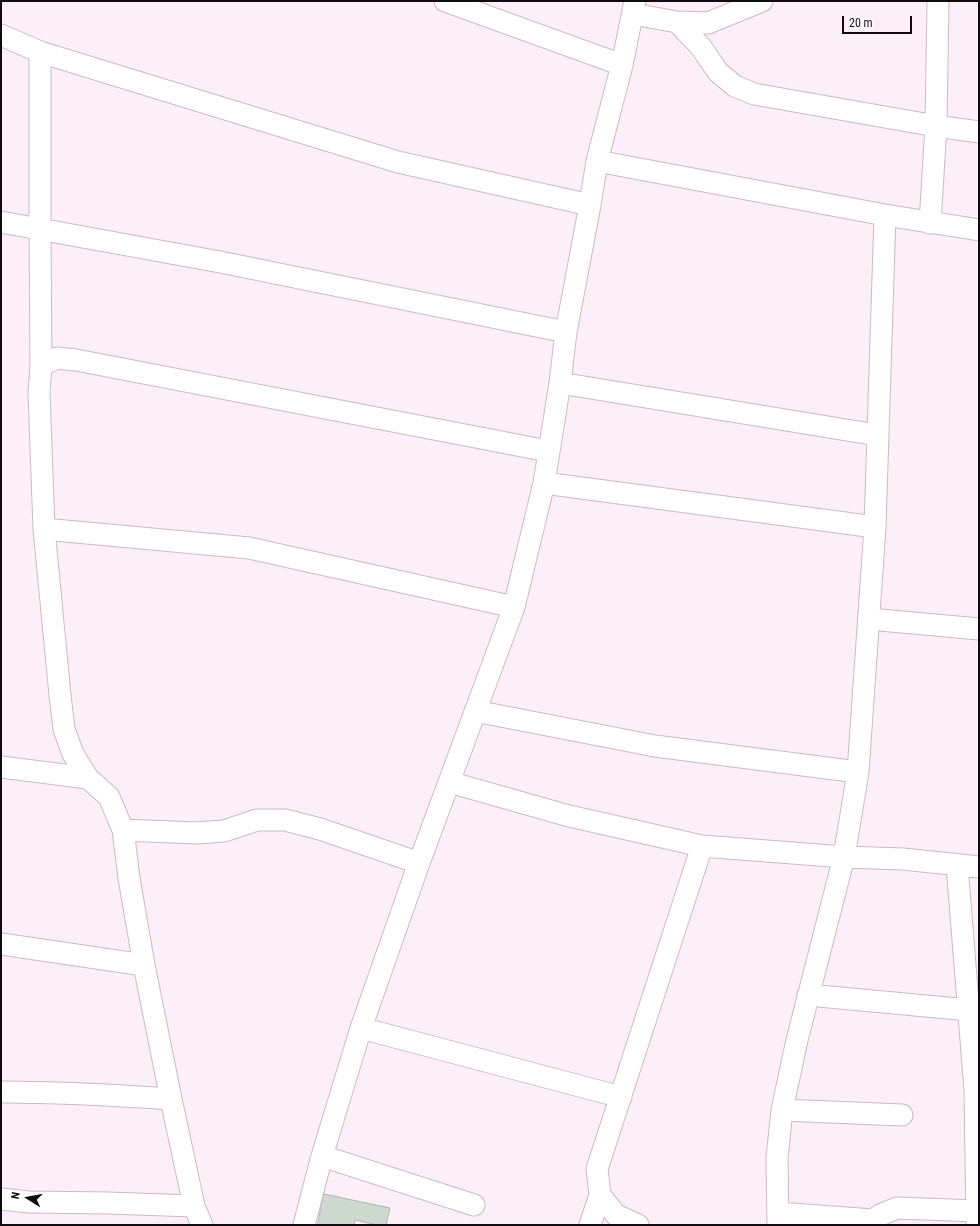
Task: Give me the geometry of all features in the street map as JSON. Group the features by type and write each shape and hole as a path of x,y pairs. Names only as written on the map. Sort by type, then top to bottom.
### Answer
{"street":[{"path":"445,1 622,65"},
{"path":"304,1225 322,1156 361,1028 419,863 514,607 544,483 560,383 566,332 597,161 622,65 634,7 677,22 708,23 762,1"},
{"path":"930,223 936,126 938,1"},
{"path":"677,22 701,48 718,72 735,86 754,94 936,126 979,132"},
{"path":"1,35 40,52 398,162 590,205"},
{"path":"40,52 41,366 39,393 44,528 64,729 73,754 88,778 109,797 123,830 129,878 144,965 170,1099 194,1206 202,1225"},
{"path":"597,161 885,215 979,230"},
{"path":"885,215 875,528 858,772 844,857 808,995 782,1110 777,1158 778,1219 873,1220 896,1208 977,1218 977,1091 975,1031 969,1010 957,865"},
{"path":"1,222 220,262 566,332"},
{"path":"41,366 57,358 76,360 548,451"},
{"path":"560,383 877,435"},
{"path":"544,483 875,528"},
{"path":"44,528 249,548 514,607"},
{"path":"869,619 979,629"},
{"path":"475,711 655,746 858,772"},
{"path":"1,767 88,778"},
{"path":"449,782 569,816 702,846 903,860 979,867"},
{"path":"123,830 196,833 224,831 257,820 285,820 320,829 419,863"},
{"path":"590,1225 600,1196 596,1169 621,1097 702,846"},
{"path":"1,944 144,965"},
{"path":"808,995 969,1010"},
{"path":"361,1028 621,1097"},
{"path":"1,1092 104,1094 170,1099"},
{"path":"782,1110 902,1115"},
{"path":"322,1156 474,1205"},
{"path":"600,1196 616,1215 638,1225"},
{"path":"1,1199 29,1202 194,1206"}],"building":[{"path":"324,1194 390,1208 386,1225 377,1225 355,1220 354,1225 318,1225"}]}
